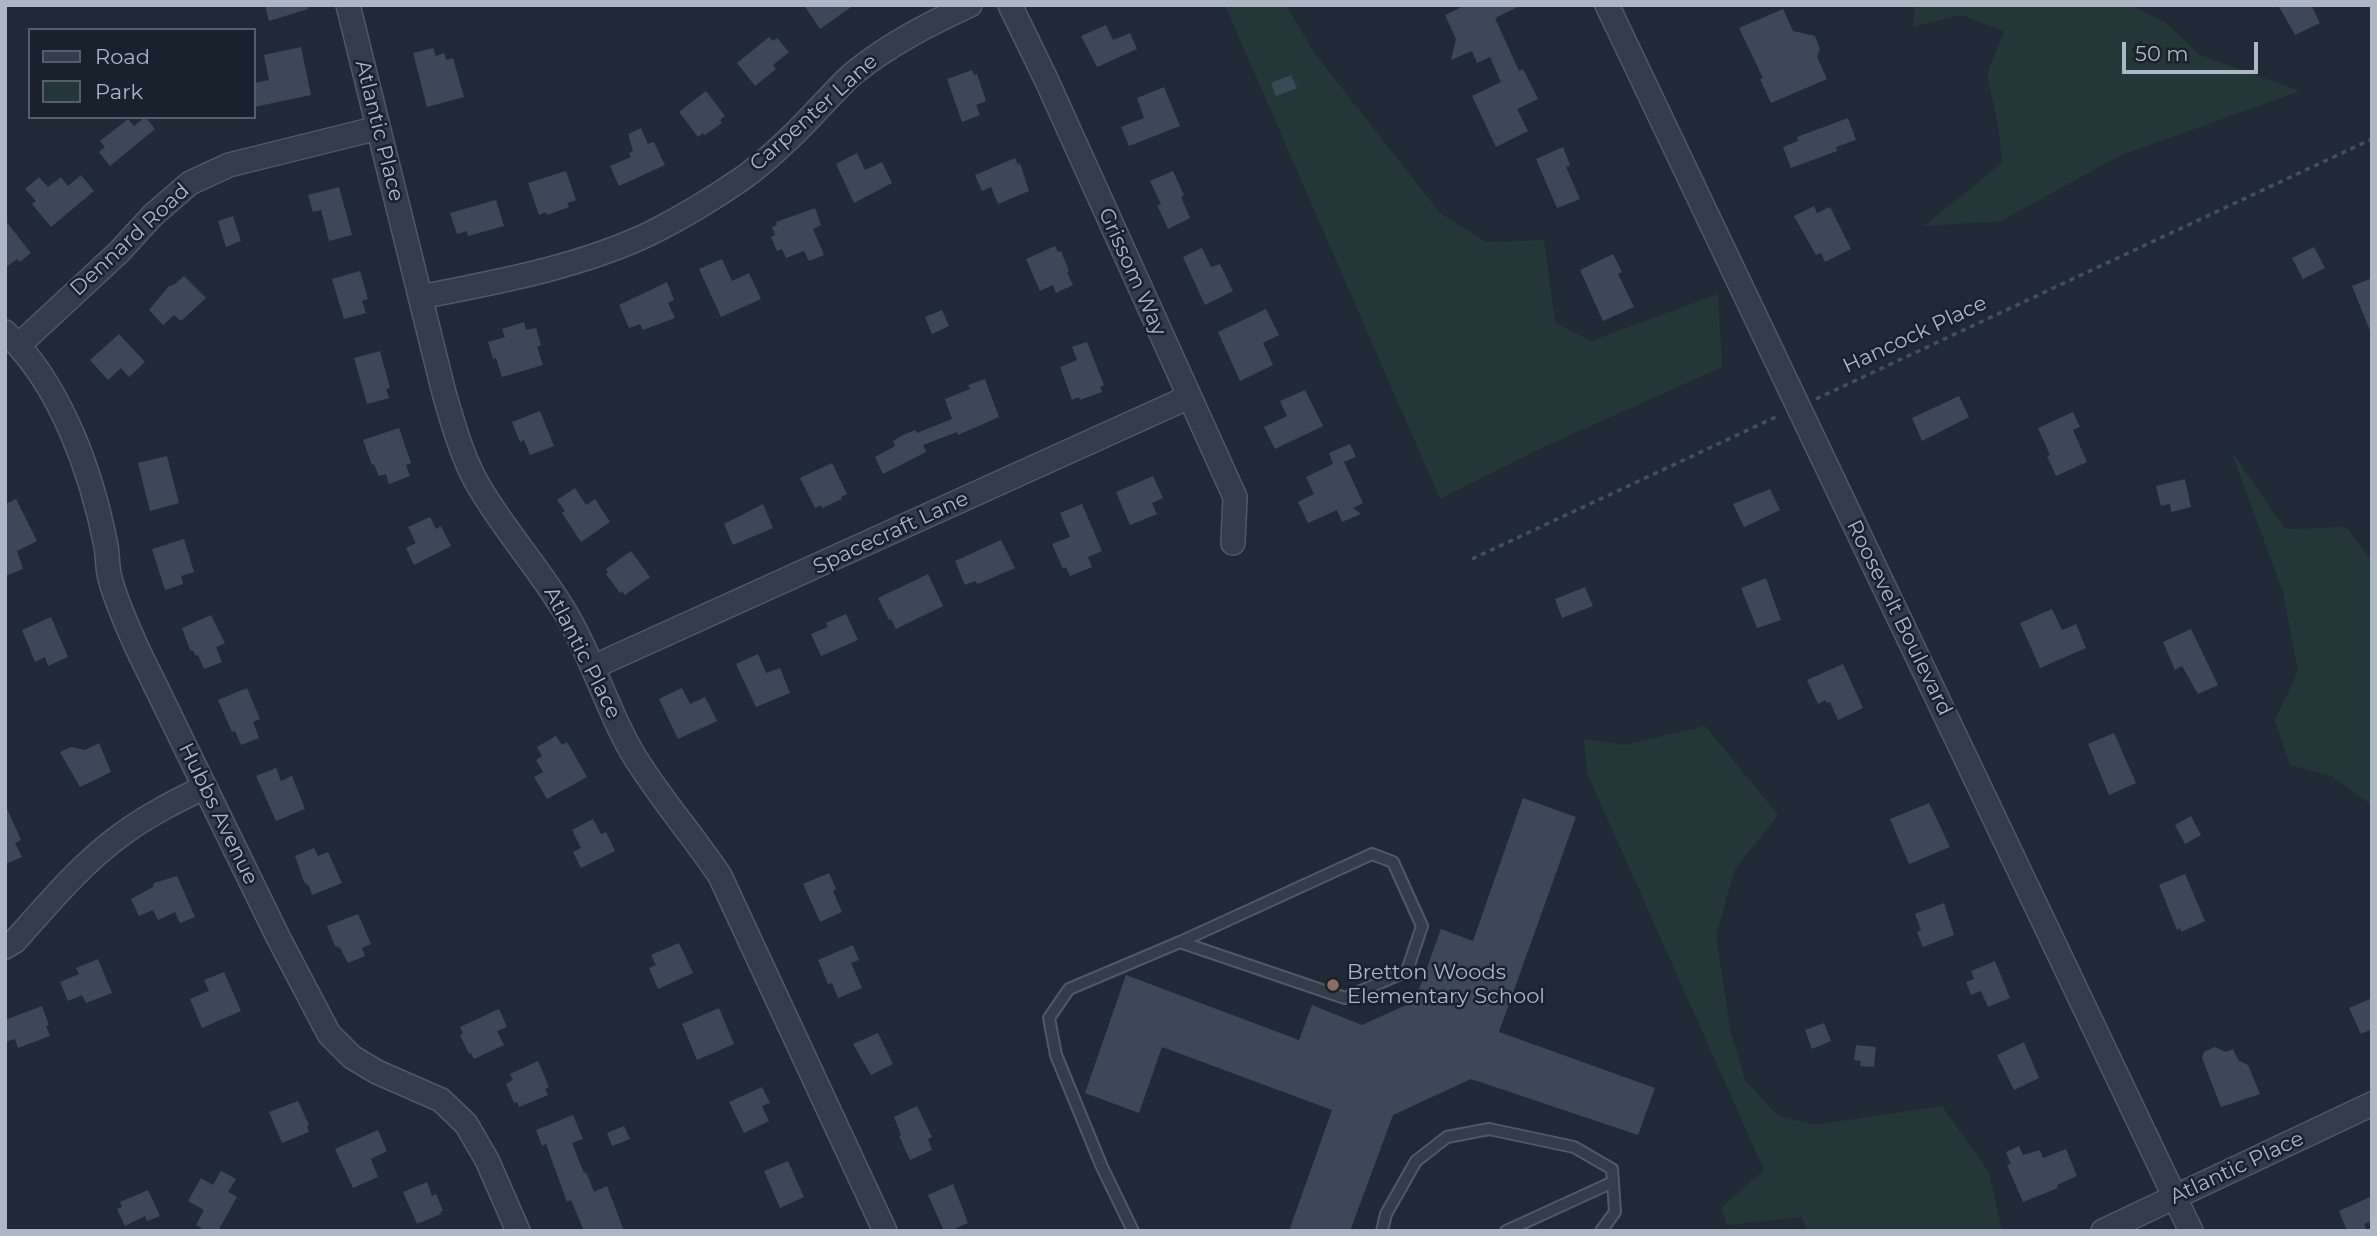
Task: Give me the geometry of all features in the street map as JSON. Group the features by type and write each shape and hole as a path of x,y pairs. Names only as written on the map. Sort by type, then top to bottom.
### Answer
{"street":[{"name":"Atlantic Place","path":"348,5 458,440 476,481 500,520 547,582 569,618 632,753 720,876 885,1231"},
{"name":"Carpenter Lane","path":"420,296 544,269 596,254 650,233 698,207 743,177 785,144 853,74 885,49 970,5"},
{"name":"Grissom Way","path":"1010,5 1236,497 1233,543"},
{"name":"Roosevelt Boulevard","path":"1607,5 2191,1231"},
{"name":"Dennard Road","path":"12,339 119,252 153,215 190,183 229,165 378,128"},
{"name":"Hubbs Avenue","path":"12,339 49,389 73,437 92,486 107,548 109,575 137,648 278,937 329,1034 352,1057 377,1072 441,1100 466,1124 487,1160 518,1231"},
{"name":"Spacecraft Lane","path":"593,667 1189,397"},
{"path":"5,947 15,941 83,868 119,836 151,814 205,787"},
{"name":"Atlantic Place","path":"2103,1231 2372,1104"}],"lane":[{"path":"1133,1231 1102,1167 1056,1055 1049,1018 1069,989 1180,942 1372,854 1393,862 1422,926 1407,971 1345,998 1180,942"},
{"path":"1382,1231 1386,1214 1416,1161 1447,1137 1489,1129 1574,1147 1612,1169 1615,1212 1601,1231"},
{"path":"1506,1231 1613,1182"}],"path":[{"name":"Hancock Place","path":"1472,559 2372,139"}],"green space":[{"path":"1225,5 1286,5 1315,54 1440,213 1486,242 1544,240 1555,323 1591,341 1718,294 1722,367 1544,447 1440,499"},
{"path":"1915,5 2130,5 2166,23 2200,55 2300,91 2119,156 2001,221 1924,226 2002,163 1998,124 1987,74 2004,31 1961,15 1913,27"},
{"path":"2231,451 2285,529 2346,527 2372,561 2372,805 2331,776 2290,765 2275,720 2298,671 2283,592"},
{"path":"1705,726 1778,815 1735,869 1716,935 1730,1029 1745,1080 1777,1115 1814,1125 1942,1106 1989,1172 2002,1231 1808,1231 1801,1217 1727,1225 1721,1208 1764,1170 1587,773 1584,739 1625,745"}],"building":[{"path":"265,5 308,5 308,9 269,21"},
{"path":"804,5 854,5 820,29"},
{"path":"1466,5 1522,5 1495,18 1519,71 1523,69 1538,99 1517,109 1528,131 1496,147 1472,96 1501,82 1490,57 1477,63 1472,51 1451,60 1456,39 1445,15"},
{"path":"2278,5 2311,5 2320,23 2295,35"},
{"path":"1783,9 1793,31 1815,36 1820,49 1817,57 1827,79 1771,103 1760,79 1763,78 1739,28"},
{"path":"1106,25 1113,40 1130,33 1137,49 1097,67 1081,36"},
{"path":"769,37 773,41 777,38 789,52 773,65 776,69 755,86 737,63"},
{"path":"301,47 311,95 256,107 256,83 269,80 264,55"},
{"path":"433,48 436,56 444,53 446,60 453,58 464,97 427,107 413,53"},
{"path":"972,70 974,75 977,74 986,101 976,105 980,115 962,122 947,79"},
{"path":"1291,75 1297,88 1276,96 1271,83"},
{"path":"1164,87 1180,126 1129,146 1121,127 1144,118 1137,98"},
{"path":"706,91 725,116 720,120 722,123 698,137 679,112"},
{"path":"1848,118 1856,140 1836,147 1837,151 1791,168 1783,147 1798,141 1797,137"},
{"path":"128,119 134,126 147,119 155,129 110,166 99,152 105,147 100,141"},
{"path":"641,128 648,144 654,142 665,165 619,186 610,166 631,157 629,153 633,151 628,134"},
{"path":"1563,147 1570,165 1566,167 1580,199 1557,208 1536,159"},
{"path":"857,153 865,170 882,162 892,183 854,203 836,164"},
{"path":"1015,158 1018,165 1020,163 1029,191 998,204 991,187 982,191 975,175"},
{"path":"566,171 576,200 567,203 569,207 539,215 528,183"},
{"path":"1173,171 1184,195 1181,197 1190,218 1168,229 1157,205 1161,204 1150,181"},
{"path":"81,175 94,191 51,227 32,204 36,201 25,189 39,177 48,187 61,177 68,186"},
{"path":"339,187 352,235 329,241 321,210 313,212 308,195"},
{"path":"496,200 504,226 468,236 467,231 457,234 450,213"},
{"path":"1814,206 1817,213 1830,207 1851,249 1825,262 1821,253 1816,255 1794,216"},
{"path":"815,208 821,225 813,229 824,255 809,261 804,251 786,258 782,249 777,251 771,237 775,235 772,227 777,225 776,222"},
{"path":"233,216 241,241 226,247 218,221"},
{"path":"5,220 31,253 20,262 17,259 5,268"},
{"path":"1055,246 1058,252 1061,251 1073,285 1056,293 1053,285 1040,291 1026,259"},
{"path":"2314,247 2325,268 2303,279 2292,258"},
{"path":"1202,248 1211,267 1220,264 1233,291 1205,305 1183,257"},
{"path":"1613,254 1622,272 1618,274 1634,307 1603,321 1580,270"},
{"path":"722,259 732,281 749,273 761,299 721,317 699,269"},
{"path":"360,271 368,299 362,301 366,313 344,319 332,279"},
{"path":"184,276 206,298 181,321 174,315 163,325 149,310 169,286"},
{"path":"2372,278 2372,333 2371,333 2352,286"},
{"path":"667,282 674,300 668,303 675,318 643,330 640,324 629,328 619,305"},
{"path":"1266,309 1279,335 1263,343 1273,365 1240,381 1218,332"},
{"path":"942,310 949,326 932,334 925,317"},
{"path":"524,322 526,330 536,328 541,345 537,347 543,365 502,377 488,342 505,337 502,329"},
{"path":"119,334 145,362 129,377 121,368 108,380 90,360"},
{"path":"1087,342 1104,385 1100,387 1102,392 1072,400 1060,367 1077,360 1072,347"},
{"path":"380,351 390,388 386,389 389,398 367,404 354,358"},
{"path":"985,379 999,417 958,435 957,432 923,445 926,452 883,474 875,457 895,446 893,441 901,436 915,430 917,433 952,419 945,399 970,389 968,385"},
{"path":"1305,390 1323,426 1275,449 1264,427 1287,416 1280,401"},
{"path":"1959,396 1969,417 1922,441 1912,418"},
{"path":"540,411 554,446 530,455 524,440 520,442 512,422"},
{"path":"2073,412 2080,427 2073,430 2087,462 2056,476 2038,428"},
{"path":"399,428 411,463 406,465 410,476 389,484 386,474 379,476 374,464 372,465 363,440"},
{"path":"1350,444 1356,457 1344,462 1363,503 1353,508 1361,514 1342,522 1337,510 1308,523 1298,502 1314,494 1306,477 1333,464 1329,453"},
{"path":"167,456 179,503 150,511 138,463"},
{"path":"832,463 847,494 822,508 821,505 815,508 800,478"},
{"path":"1153,476 1163,498 1152,503 1157,514 1130,525 1116,492"},
{"path":"2185,479 2191,507 2171,512 2170,504 2161,506 2156,486"},
{"path":"575,488 586,505 595,499 610,522 581,542 562,513 565,511 557,500"},
{"path":"1770,489 1780,510 1744,527 1733,504"},
{"path":"16,499 37,541 17,551 23,569 5,576 5,504"},
{"path":"763,504 773,528 733,545 724,524"},
{"path":"1082,504 1102,551 1088,557 1092,567 1070,576 1066,567 1063,569 1052,544 1070,537 1060,513"},
{"path":"430,517 436,529 441,526 451,546 414,565 406,548 416,543 408,527"},
{"path":"184,539 194,572 181,576 183,584 165,590 152,549"},
{"path":"1001,540 1015,568 978,584 975,581 965,585 955,561"},
{"path":"631,551 650,577 625,595 622,591 620,593 606,574 606,569"},
{"path":"928,574 943,606 896,629 878,598"},
{"path":"1766,578 1781,620 1757,628 1741,588"},
{"path":"1585,587 1593,606 1562,618 1555,599"},
{"path":"2052,609 2062,630 2076,624 2086,648 2040,668 2020,623"},
{"path":"846,614 858,640 821,656 811,634 828,627 826,623"},
{"path":"211,615 225,643 216,647 222,662 204,669 198,655 190,650 182,628"},
{"path":"51,617 68,657 48,666 45,657 35,662 22,630"},
{"path":"2191,629 2218,685 2198,694 2182,666 2175,670 2163,642"},
{"path":"758,654 766,673 780,668 790,693 756,707 736,664"},
{"path":"1843,664 1863,708 1838,720 1830,702 1825,700 1818,704 1807,680"},
{"path":"247,688 260,719 253,722 259,738 241,745 218,700"},
{"path":"682,688 690,704 705,697 717,721 678,739 659,699"},
{"path":"2114,733 2136,783 2109,795 2088,744"},
{"path":"556,736 562,745 567,742 587,777 547,799 534,777 543,772 536,760 542,756 537,747"},
{"path":"99,743 111,772 80,787 60,752 71,747 85,750"},
{"path":"276,768 281,781 292,776 305,809 276,821 256,776"},
{"path":"1523,798 1576,817 1499,1032 1655,1088 1638,1135 1471,1079 1393,1115 1350,1231 1289,1231 1332,1110 1162,1047 1139,1113 1085,1093 1126,975 1299,1040 1312,1005 1362,1025 1415,1001 1441,929 1473,941"},
{"path":"1929,803 1950,847 1909,864 1890,819"},
{"path":"5,804 21,840 15,843 22,857 5,864"},
{"path":"2191,816 2201,835 2185,844 2175,825"},
{"path":"593,819 601,834 606,832 615,851 581,868 573,852 581,848 572,830"},
{"path":"314,848 318,856 328,852 342,883 312,895 309,886 304,882 295,856"},
{"path":"829,873 842,912 820,922 803,884"},
{"path":"2185,874 2205,921 2181,932 2180,928 2177,930 2159,885"},
{"path":"177,876 195,917 180,923 175,912 158,920 153,910 139,916 131,899 153,887 154,883"},
{"path":"1944,903 1954,935 1923,947 1917,932 1921,930 1915,914"},
{"path":"358,914 371,944 362,948 365,956 348,963 340,948 335,946 327,926"},
{"path":"679,943 693,973 658,989 649,968 656,965 651,955"},
{"path":"853,945 859,960 851,963 862,988 838,998 832,983 828,984 818,960"},
{"path":"98,959 112,993 86,1003 82,995 68,1001 60,982 79,974 76,968"},
{"path":"1995,961 2010,998 1988,1007 1981,991 1971,995 1966,982 1974,979 1971,971"},
{"path":"224,972 241,1011 202,1028 190,999 209,991 204,980"},
{"path":"2372,998 2372,1029 2361,1034 2349,1008"},
{"path":"42,1006 50,1036 18,1048 15,1039 5,1042 5,1020"},
{"path":"719,1008 734,1044 697,1060 682,1024"},
{"path":"499,1009 507,1027 497,1031 504,1045 474,1059 460,1035 463,1034 460,1027"},
{"path":"1824,1023 1831,1041 1812,1049 1805,1030"},
{"path":"878,1033 893,1064 871,1075 853,1044"},
{"path":"2024,1042 2039,1078 2014,1090 1997,1055"},
{"path":"1856,1045 1876,1047 1874,1067 1860,1066 1861,1061 1854,1060"},
{"path":"2215,1047 2226,1052 2233,1049 2238,1060 2248,1065 2260,1094 2221,1107 2202,1058 2204,1052"},
{"path":"538,1061 549,1087 545,1089 548,1095 519,1107 517,1102 514,1103 506,1084 513,1080 510,1074"},
{"path":"762,1087 770,1103 762,1106 769,1121 744,1133 729,1102"},
{"path":"298,1101 309,1125 309,1132 282,1143 269,1112"},
{"path":"917,1106 932,1137 928,1139 932,1150 910,1160 894,1117"},
{"path":"573,1115 583,1139 572,1143 584,1173 586,1172 594,1192 607,1186 624,1231 584,1231 571,1200 567,1202 546,1144 542,1146 536,1130"},
{"path":"624,1126 630,1139 612,1146 607,1133"},
{"path":"378,1130 387,1151 371,1159 378,1177 353,1188 335,1149"},
{"path":"2019,1146 2023,1155 2040,1150 2043,1158 2066,1149 2077,1176 2057,1185 2058,1188 2023,1202 2007,1165 2011,1164 2006,1152"},
{"path":"788,1161 804,1197 780,1208 764,1171"},
{"path":"221,1171 236,1179 228,1192 237,1197 218,1231 206,1231 196,1225 204,1210 188,1201 201,1178 213,1185"},
{"path":"427,1182 432,1196 436,1194 443,1211 417,1224 403,1192"},
{"path":"953,1184 968,1223 944,1231 928,1195"},
{"path":"148,1190 160,1216 147,1221 145,1216 125,1226 117,1209 122,1207 120,1202"},
{"path":"2372,1196 2372,1221 2364,1224 2367,1231 2347,1231 2339,1211"}],"place":[{"name":"Bretton Woods Elementary School","path":"1333,985"}]}
